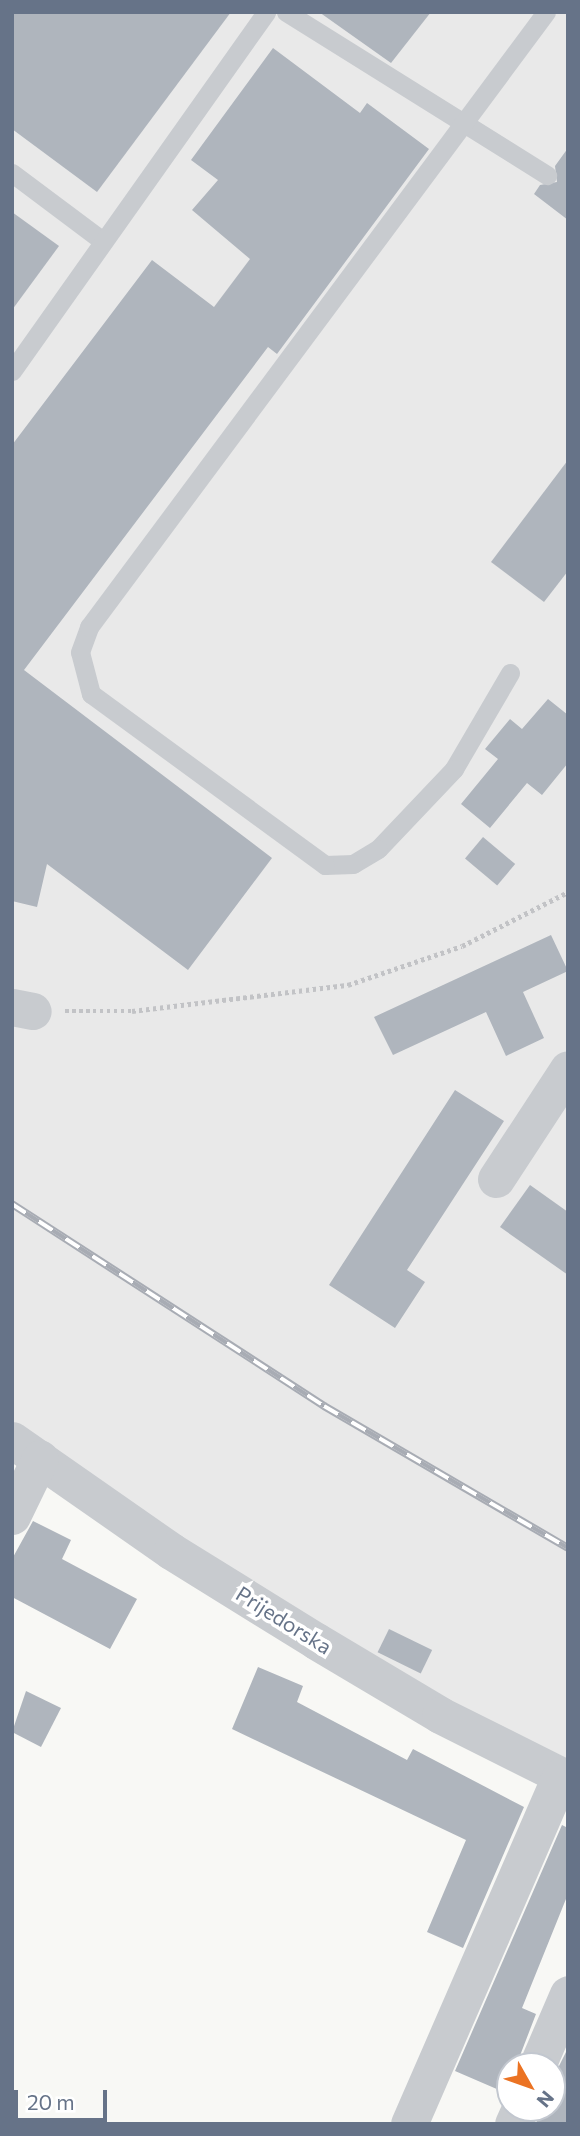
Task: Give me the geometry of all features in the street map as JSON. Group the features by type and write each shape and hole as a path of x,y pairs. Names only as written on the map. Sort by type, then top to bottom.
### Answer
{"street":[{"path":"496,1179 568,1069"},
{"path":"12,1516 26,1449"},
{"name":"Prijedorska","path":"26,1449 171,1551 316,1641 440,1715 564,1777"},
{"path":"409,2124 564,1777"},
{"path":"543,2052 568,1994"}],"lane":[{"path":"12,371 265,12"},
{"path":"286,12 465,128 547,176"},
{"path":"510,673 454,769 426,799 377,849 353,864 325,865 90,694 80,652 89,627 465,128 546,12"},
{"path":"12,173 103,241"}],"path":[{"path":"23,1009 132,1012 348,985 462,946 568,892"}],"shaded area":[{"path":"12,12 568,12 568,1779 12,1440"}],"building":[{"path":"12,12 231,12 97,192 12,129"},
{"path":"319,12 431,12 391,63"},
{"path":"273,48 360,113 367,103 429,149 277,354 268,347 24,670 272,858 188,970 47,864 37,907 12,901 12,445 152,260 214,307 250,259 192,210 218,180 191,160"},
{"path":"568,148 568,220 534,194 540,185 557,182 555,166"},
{"path":"12,212 59,246 12,310"},
{"path":"568,460 568,571 544,602 491,562"},
{"path":"548,699 568,715 568,763 542,795 527,783 490,828 461,804 498,759 485,749 510,719 522,729"},
{"path":"483,837 515,864 497,885 465,858"},
{"path":"551,935 568,971 523,992 544,1038 506,1056 486,1012 393,1055 374,1017"},
{"path":"455,1090 504,1121 407,1270 425,1282 395,1328 329,1285"},
{"path":"530,1185 568,1212 568,1275 500,1227"},
{"path":"33,1521 71,1540 62,1559 137,1599 110,1649 12,1597 12,1559"},
{"path":"389,1629 432,1650 421,1673 378,1652"},
{"path":"258,1667 303,1686 297,1702 407,1760 413,1749 524,1807 463,1948 427,1932 466,1840 232,1729"},
{"path":"26,1691 61,1708 41,1747 12,1732"},
{"path":"562,1825 568,1828 568,1894 522,2008 536,2014 521,2052 496,2052 496,2089 455,2071"},
{"path":"568,2048 568,2124 536,2124 566,2122"}],"railway":[{"path":"12,1204 324,1406 568,1548"}]}
